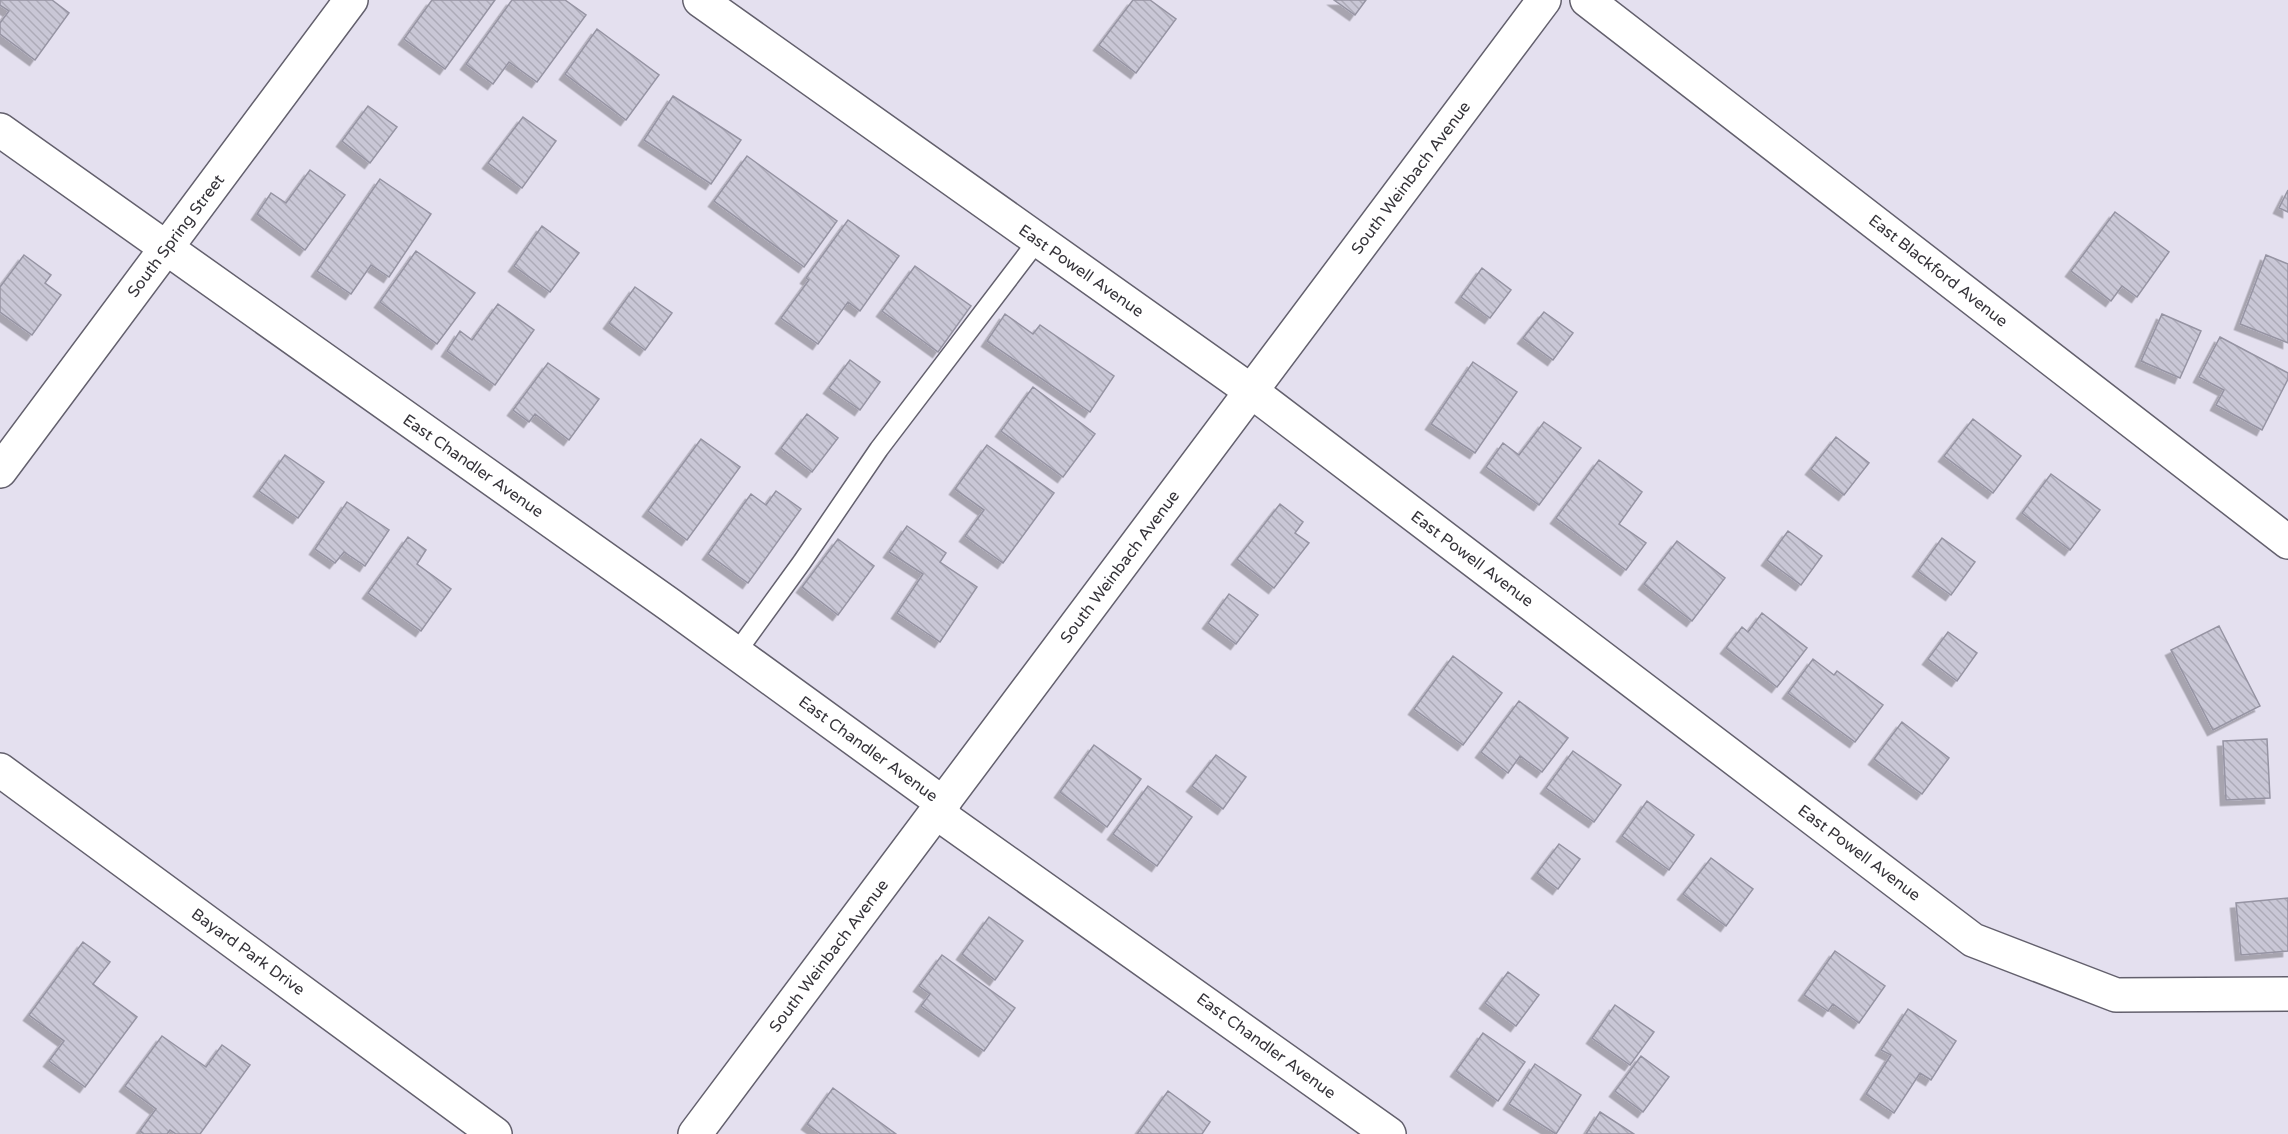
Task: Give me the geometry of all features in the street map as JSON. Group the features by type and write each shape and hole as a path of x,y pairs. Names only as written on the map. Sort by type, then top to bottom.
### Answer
{"street":[{"name":"South Spring Street","path":"3,460 166,249 351,0"},
{"name":"East Powell Avenue","path":"700,0 1251,391 1973,939 2116,995 2288,994"},
{"name":"South Weinbach Avenue","path":"695,1134 1545,0"},
{"name":"East Blackford Avenue","path":"1587,0 2288,542"},
{"name":"East Chandler Avenue","path":"0,130 736,652 940,808 1389,1134"},
{"name":"Bayard Park Drive","path":"0,770 495,1134"}],"lane":[{"path":"736,652 802,562 879,449 1038,240"}],"building":[{"path":"0,0 52,0 69,13 35,60 0,34 0,23 9,11 0,5"},
{"path":"432,0 495,0 445,69 404,39"},
{"path":"512,0 565,0 586,15 537,82 509,62 493,84 466,64"},
{"path":"1133,0 1150,0 1176,19 1136,73 1099,45"},
{"path":"1334,0 1366,0 1355,15"},
{"path":"597,29 659,75 626,120 565,74"},
{"path":"673,96 741,140 711,184 644,140"},
{"path":"368,106 397,127 370,163 342,141"},
{"path":"523,117 556,141 522,188 488,163"},
{"path":"747,156 837,221 804,267 714,201"},
{"path":"310,170 345,195 305,250 257,214 271,193 286,203"},
{"path":"380,179 431,214 389,277 371,265 351,294 317,271"},
{"path":"2288,190 2288,212 2279,208"},
{"path":"2115,212 2169,252 2137,297 2122,286 2111,301 2071,271"},
{"path":"848,220 899,256 860,311 848,302 818,344 781,318 809,280 806,278"},
{"path":"542,226 579,253 550,292 514,266"},
{"path":"416,251 475,293 437,344 380,302"},
{"path":"24,255 51,275 45,283 61,295 32,335 0,312 0,287"},
{"path":"2266,255 2288,264 2288,343 2240,324"},
{"path":"915,266 971,306 938,352 882,311"},
{"path":"1482,268 1511,290 1490,318 1461,297"},
{"path":"635,287 672,313 645,350 609,323"},
{"path":"498,304 534,330 495,385 447,351 460,331 472,340"},
{"path":"1544,312 1573,333 1553,360 1523,338"},
{"path":"1005,314 1033,334 1040,325 1114,376 1090,412 987,341"},
{"path":"2162,314 2201,331 2180,378 2141,361"},
{"path":"2220,337 2288,373 2288,379 2262,430 2216,405 2224,390 2199,377"},
{"path":"850,360 880,382 860,410 829,388"},
{"path":"1473,362 1517,392 1475,453 1431,424"},
{"path":"548,363 599,399 569,440 535,414 529,422 513,410"},
{"path":"1033,387 1095,434 1063,477 1001,431"},
{"path":"807,414 838,438 812,472 781,448"},
{"path":"1973,419 2021,456 1993,493 1944,456"},
{"path":"1544,422 1581,448 1539,505 1486,467 1503,443 1519,455"},
{"path":"1836,437 1869,463 1844,495 1811,469"},
{"path":"701,439 740,467 687,540 648,511"},
{"path":"987,445 1054,493 1003,563 965,536 984,510 955,489"},
{"path":"285,455 324,482 298,518 259,491"},
{"path":"1599,460 1642,492 1619,524 1646,543 1626,570 1556,518"},
{"path":"2051,474 2100,510 2070,550 2022,513"},
{"path":"776,491 801,509 748,583 708,554 751,494 766,505"},
{"path":"347,502 389,530 365,566 344,552 335,563 315,549"},
{"path":"1280,504 1303,522 1295,533 1309,543 1274,588 1237,559"},
{"path":"907,526 946,553 940,562 977,587 940,642 897,613 923,574 889,552"},
{"path":"1788,531 1822,556 1801,585 1767,560"},
{"path":"408,537 426,550 417,564 451,589 421,631 368,593"},
{"path":"1942,538 1975,562 1951,595 1918,571"},
{"path":"838,539 874,566 838,615 802,587"},
{"path":"1677,541 1725,578 1692,621 1644,584"},
{"path":"1229,594 1258,615 1236,644 1208,623"},
{"path":"1762,613 1807,648 1777,687 1726,648 1742,627 1748,632"},
{"path":"2219,626 2260,706 2213,730 2171,650"},
{"path":"1948,632 1977,653 1957,681 1928,659"},
{"path":"1453,656 1502,693 1463,745 1414,709"},
{"path":"1813,659 1834,675 1837,671 1883,705 1855,742 1788,693"},
{"path":"1519,701 1568,738 1542,772 1520,756 1508,773 1481,752"},
{"path":"1902,722 1949,758 1922,794 1874,759"},
{"path":"2267,739 2270,798 2226,800 2223,741"},
{"path":"1094,745 1141,779 1107,827 1060,792"},
{"path":"1573,751 1621,785 1594,822 1546,788"},
{"path":"1216,755 1246,777 1223,809 1192,786"},
{"path":"1148,786 1192,817 1157,866 1113,834"},
{"path":"1647,801 1694,835 1669,870 1622,836"},
{"path":"1559,844 1580,859 1558,889 1537,873"},
{"path":"1711,858 1753,889 1726,926 1683,894"},
{"path":"2288,898 2288,951 2241,955 2236,903"},
{"path":"989,917 1023,941 995,980 962,954"},
{"path":"83,942 110,962 93,984 137,1017 85,1087 49,1061 64,1041 29,1015"},
{"path":"1835,951 1885,986 1859,1023 1833,1004 1828,1011 1804,995"},
{"path":"942,955 1015,1008 984,1051 921,1006 930,994 919,986"},
{"path":"1508,972 1539,995 1516,1026 1485,1003"},
{"path":"1615,1005 1654,1032 1630,1065 1592,1038"},
{"path":"1908,1009 1956,1041 1931,1080 1920,1073 1894,1113 1866,1094 1891,1055 1881,1050"},
{"path":"1483,1033 1525,1062 1498,1101 1456,1071"},
{"path":"162,1036 206,1067 222,1045 250,1065 200,1134 176,1134 170,1130 167,1134 144,1134 140,1131 156,1109 125,1086"},
{"path":"1641,1056 1669,1077 1643,1112 1615,1091"},
{"path":"1535,1064 1581,1095 1556,1134 1509,1104"},
{"path":"833,1088 896,1134 821,1134 807,1124"},
{"path":"1168,1091 1210,1122 1202,1134 1137,1134"},
{"path":"1600,1112 1634,1134 1586,1134"}]}
